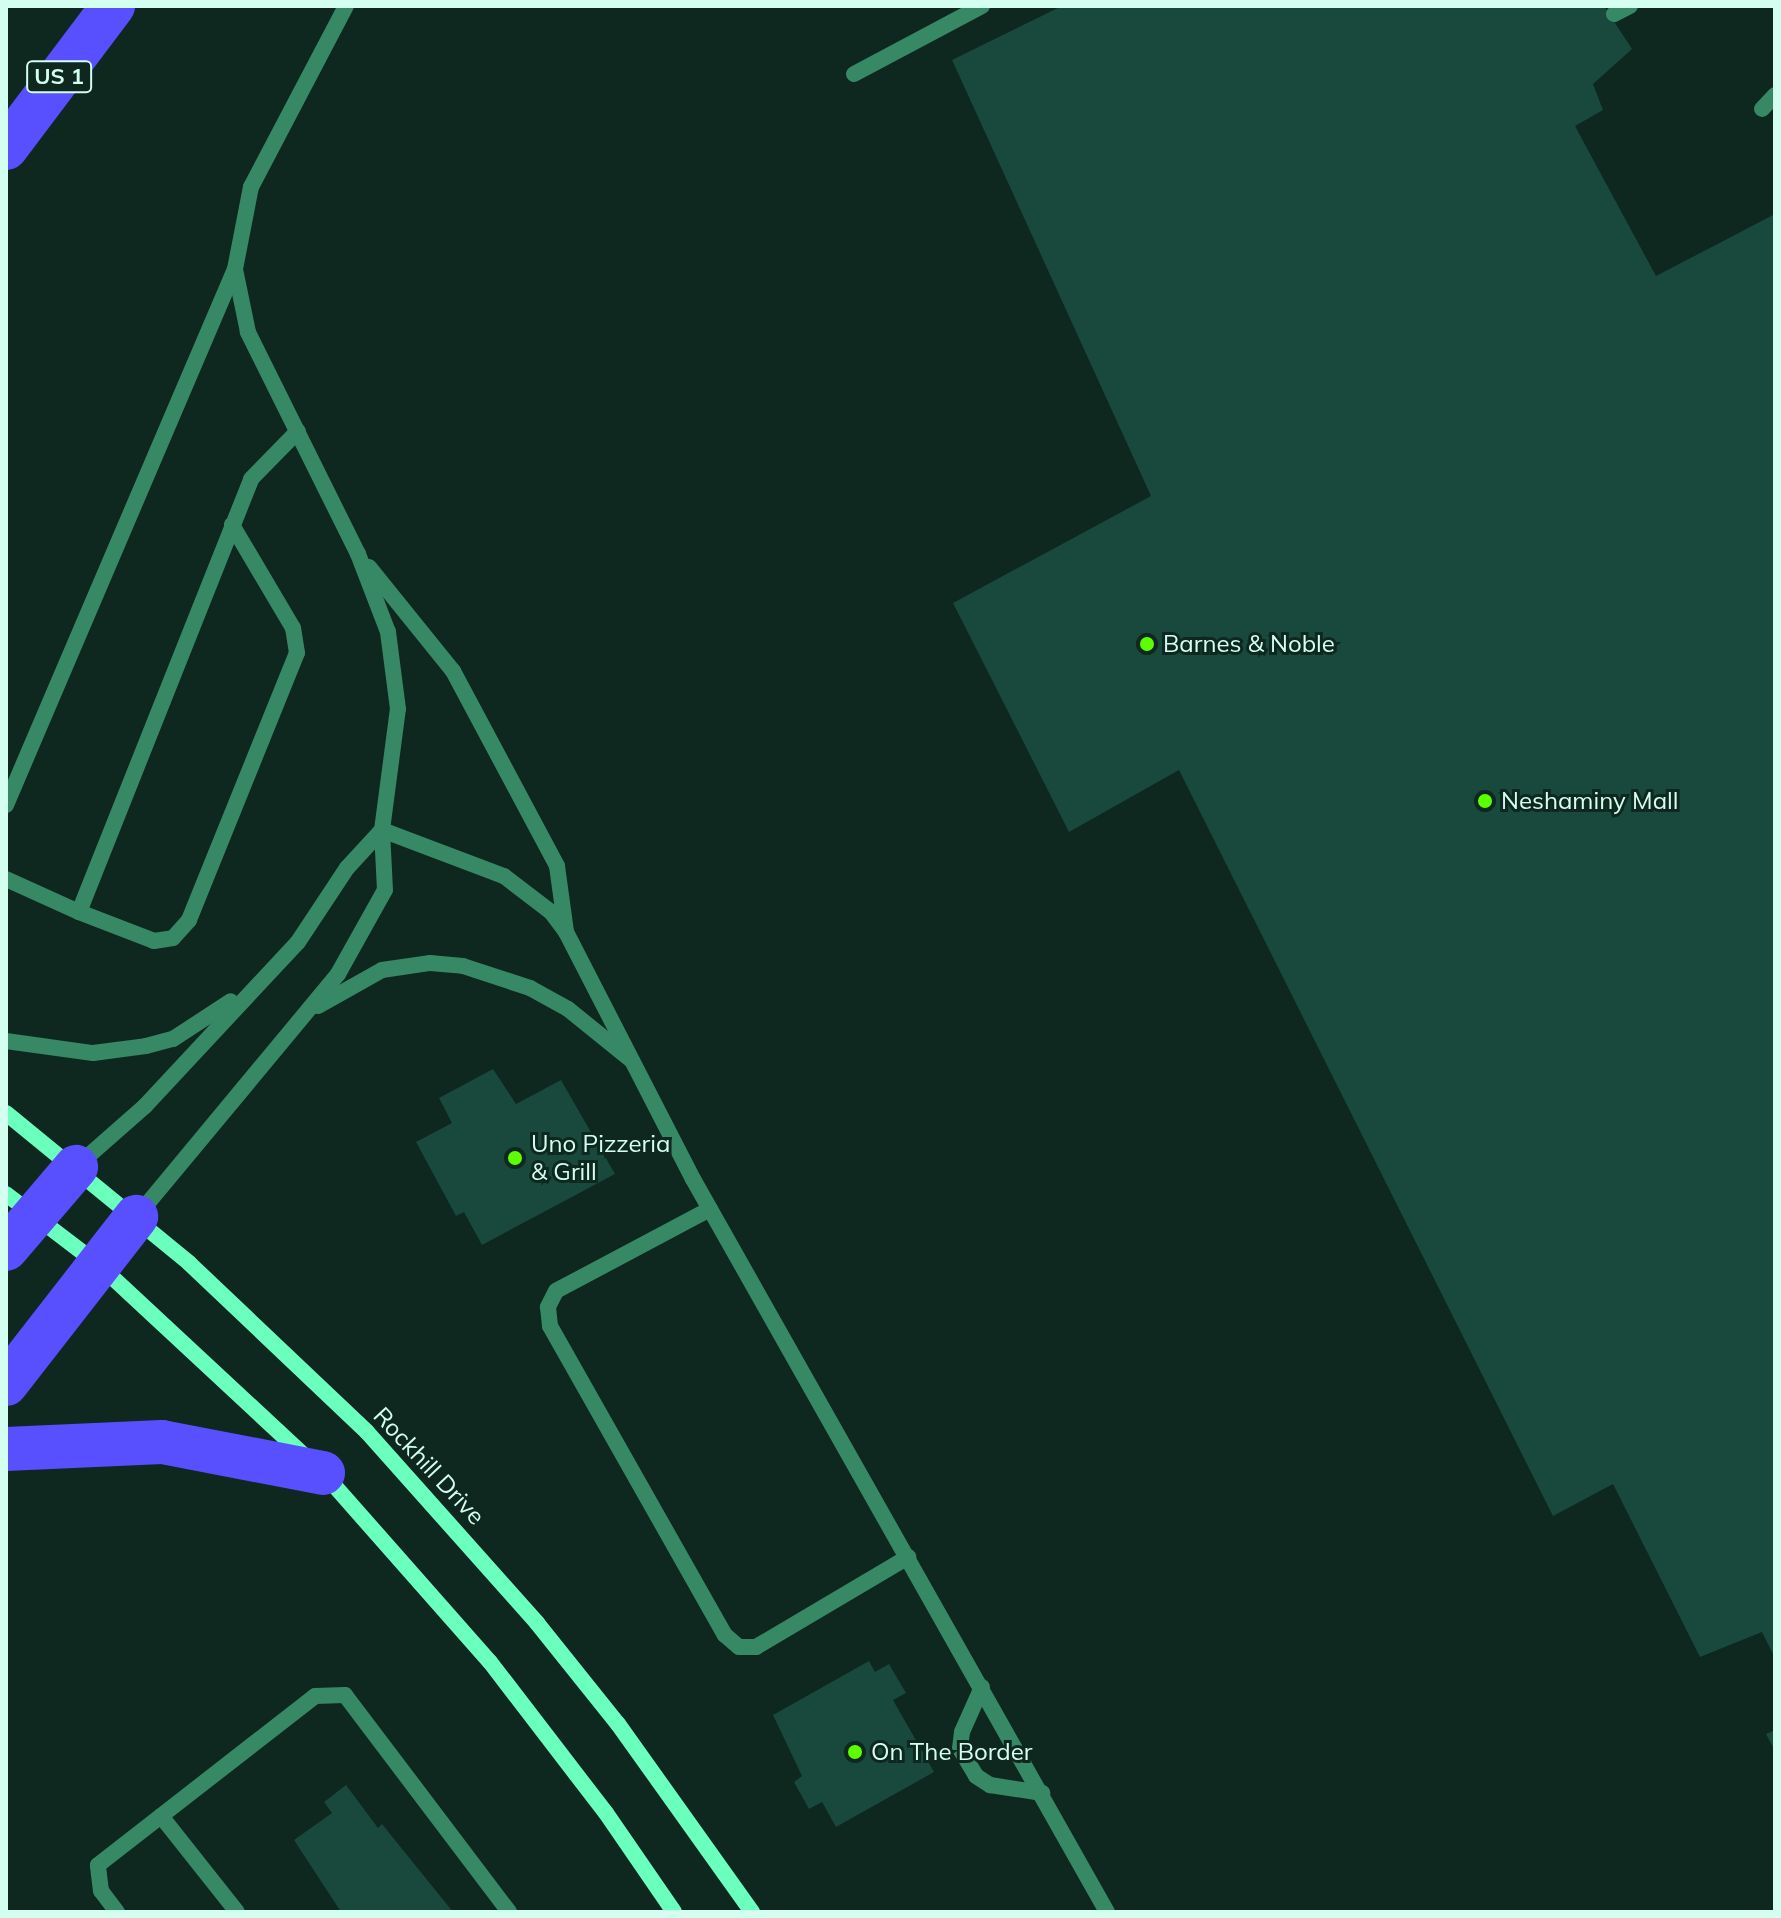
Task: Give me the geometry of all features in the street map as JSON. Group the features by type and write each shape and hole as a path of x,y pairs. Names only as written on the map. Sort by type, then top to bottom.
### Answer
{"highway":[{"name":"US 1","path":"6,148 113,6"},
{"path":"6,1249 19,1205 76,1167"},
{"path":"6,1384 136,1217"},
{"path":"6,1449 162,1442 323,1473"}],"street":[{"name":"Rockhill Drive","path":"6,1113 136,1217 289,1356 451,1524 618,1724 752,1912"},
{"path":"19,1205 98,1264 323,1473 490,1662 670,1908"}],"lane":[{"path":"6,805 235,269 251,187 346,6"},
{"path":"854,74 982,6"},
{"path":"1762,109 1775,95"},
{"path":"136,1217 304,1016 366,933 385,890 382,830 397,745 395,670 388,632 358,554 248,332 235,269"},
{"path":"79,912 251,479 298,431"},
{"path":"6,879 154,941 173,938 189,920 297,653 293,628 232,525"},
{"path":"358,554 453,671 557,866 566,932"},
{"path":"382,830 504,876 551,912 566,932 710,1209 1107,1912"},
{"path":"76,1167 145,1106 298,942 347,868 382,830"},
{"path":"6,1041 93,1053 173,1039 219,1012 298,942"},
{"path":"304,1016 382,970 430,963 463,966 497,973 568,1009 634,1062"},
{"path":"710,1209 556,1291 548,1307 550,1326 725,1635 739,1647 756,1647 908,1557"},
{"path":"982,1687 962,1732 960,1749 976,1776 990,1785 1042,1793"},
{"path":"117,1912 101,1891 98,1865 315,1696 345,1695 509,1912"},
{"path":"161,1816 237,1912"}],"building":[{"name":"Neshaminy Mall","path":"1062,6 1604,6 1632,49 1593,84 1603,110 1575,126 1656,276 1775,214 1775,1658 1762,1632 1700,1657 1613,1484 1553,1516 1179,770 1069,832 953,603 1151,496 952,60"},
{"name":"Uno Pizzeria & Grill","path":"493,1069 516,1104 561,1080 615,1174 482,1245 464,1212 456,1216 416,1142 452,1123 439,1098"},
{"name":"On The Border","path":"869,1661 875,1672 889,1664 906,1693 893,1700 934,1772 836,1827 822,1802 809,1809 794,1782 802,1776 773,1715"},
{"path":"1775,1730 1775,1751 1766,1734"},
{"path":"346,1785 378,1828 382,1824 453,1912 341,1912 294,1840 332,1813 324,1802"}],"place":[{"name":"Barnes & Noble","path":"1147,644"},
{"name":"Neshaminy Mall","path":"1485,801"},
{"name":"Uno Pizzeria & Grill","path":"515,1158"},
{"name":"On The Border","path":"855,1752"}]}
